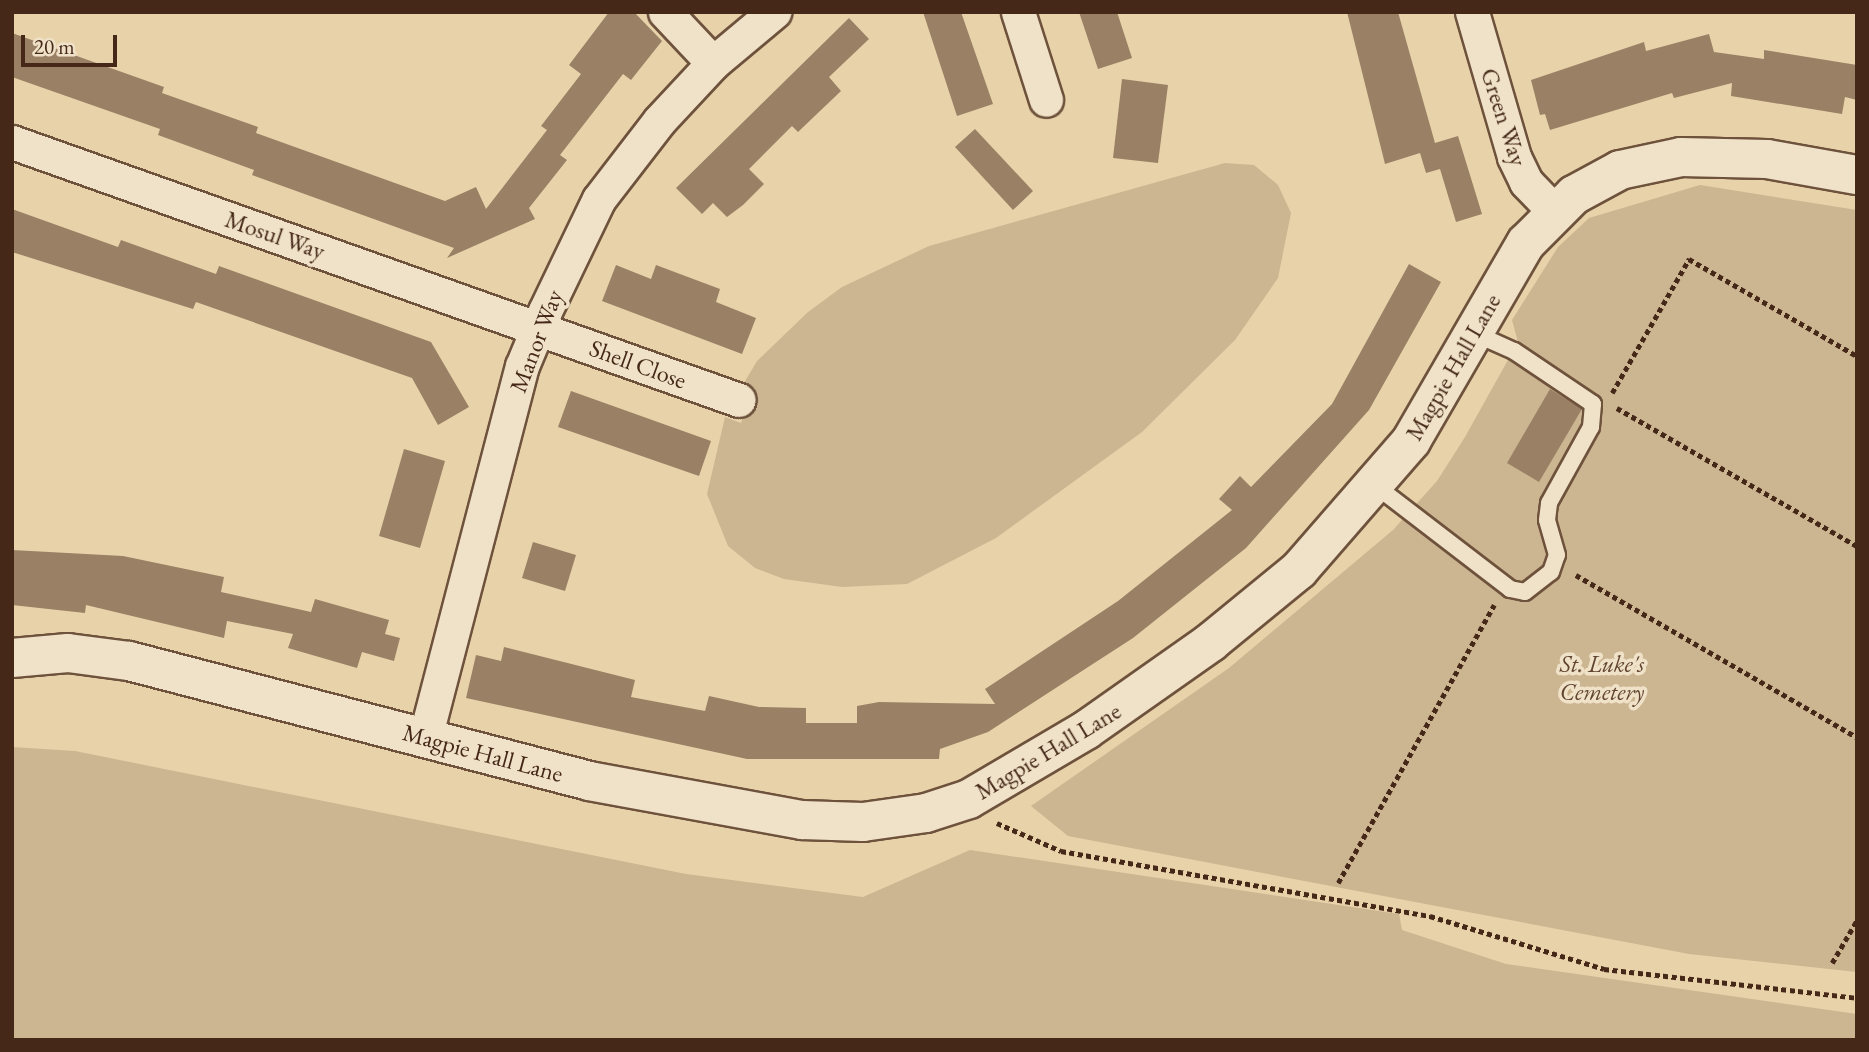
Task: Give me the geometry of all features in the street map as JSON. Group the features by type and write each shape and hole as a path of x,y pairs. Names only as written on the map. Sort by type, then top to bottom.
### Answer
{"street":[{"path":"665,12 713,63"},
{"name":"Manor Way","path":"425,738 522,366 537,328 599,199 659,121 713,63 774,12"},
{"path":"1018,12 1046,100"},
{"name":"Green Way","path":"1472,12 1514,158 1526,182 1554,211"},
{"name":"Mosul Way","path":"12,142 537,328"},
{"name":"Magpie Hall Lane","path":"12,658 68,653 129,661 589,780 802,820 894,820 970,799 1086,730 1211,642 1299,570 1376,486 1435,407 1526,243 1554,211 1595,181 1681,157 1767,159 1857,174"},
{"name":"Shell Close","path":"537,328 739,400"}],"lane":[{"path":"1376,486 1504,585 1525,592 1540,584 1554,563 1549,503 1591,427 1593,404 1514,351 1476,334"}],"path":[{"path":"1857,356 1689,259 1607,403 1857,546"},
{"path":"1554,563 1857,737"},
{"path":"1338,883 1504,585"},
{"path":"970,799 985,821 1010,826 1060,851 1430,916 1604,969 1857,998"},
{"path":"1832,963 1857,920"}],"green space":[{"path":"1225,163 1254,165 1278,185 1291,213 1278,278 1235,340 1142,432 996,538 907,584 842,587 784,579 755,568 728,546 707,494 725,417 741,423 755,388 744,383 757,361 808,312 842,287 929,246"},
{"name":"St. Luke's Cemetery","path":"1700,185 1857,210 1857,972 1689,954 1068,836 1031,806 1229,668 1393,530 1437,481 1465,437 1518,342 1512,320 1558,247 1589,218"},
{"path":"12,747 75,751 686,874 863,897 970,850 1399,914 1402,930 1506,964 1857,1014 1857,1040 12,1040"}],"building":[{"path":"609,12 634,12 662,41 631,80 623,74 560,155 567,160 529,208 535,219 447,258 454,248 252,175 254,170 158,135 160,129 12,77 12,33 164,87 162,93 258,127 256,133 445,201 476,187 486,209 547,130 541,126 581,74 569,65"},
{"path":"923,12 961,12 993,104 957,116"},
{"path":"1079,12 1117,12 1132,58 1098,69"},
{"path":"1347,12 1398,12 1435,143 1458,136 1482,214 1456,222 1440,169 1426,173 1420,153 1385,164"},
{"path":"849,18 869,39 829,77 841,91 798,132 792,126 749,169 764,184 743,205 727,217 713,203 702,214 676,188"},
{"path":"1709,34 1714,52 1764,59 1764,50 1857,65 1857,100 1845,97 1842,114 1731,96 1732,83 1674,98 1672,93 1550,130 1545,114 1540,115 1531,80 1644,42 1646,51"},
{"path":"1122,79 1168,85 1158,163 1113,158"},
{"path":"975,129 1033,191 1013,210 955,147"},
{"path":"12,209 118,247 121,240 216,274 219,266 431,342 469,407 438,425 412,378 196,302 193,309 12,252"},
{"path":"1409,264 1441,282 1369,410 1246,548 1133,638 988,732 940,749 939,759 747,759 466,698 476,655 501,661 504,647 635,680 631,697 705,711 709,696 759,707 806,708 806,723 857,723 857,706 879,702 995,704 985,689 1118,601 1232,510 1219,499 1240,476 1251,487 1332,404"},
{"path":"616,265 651,279 656,265 720,289 716,302 756,318 742,354 602,301"},
{"path":"1550,389 1582,409 1539,482 1507,463"},
{"path":"571,391 711,441 699,476 558,427"},
{"path":"404,449 445,461 420,548 379,536"},
{"path":"533,542 576,555 565,591 522,578"},
{"path":"12,550 123,556 224,577 221,592 311,612 315,599 389,620 385,634 400,638 394,661 362,652 357,668 288,648 293,634 227,621 224,638 86,605 85,613 12,605"}]}
